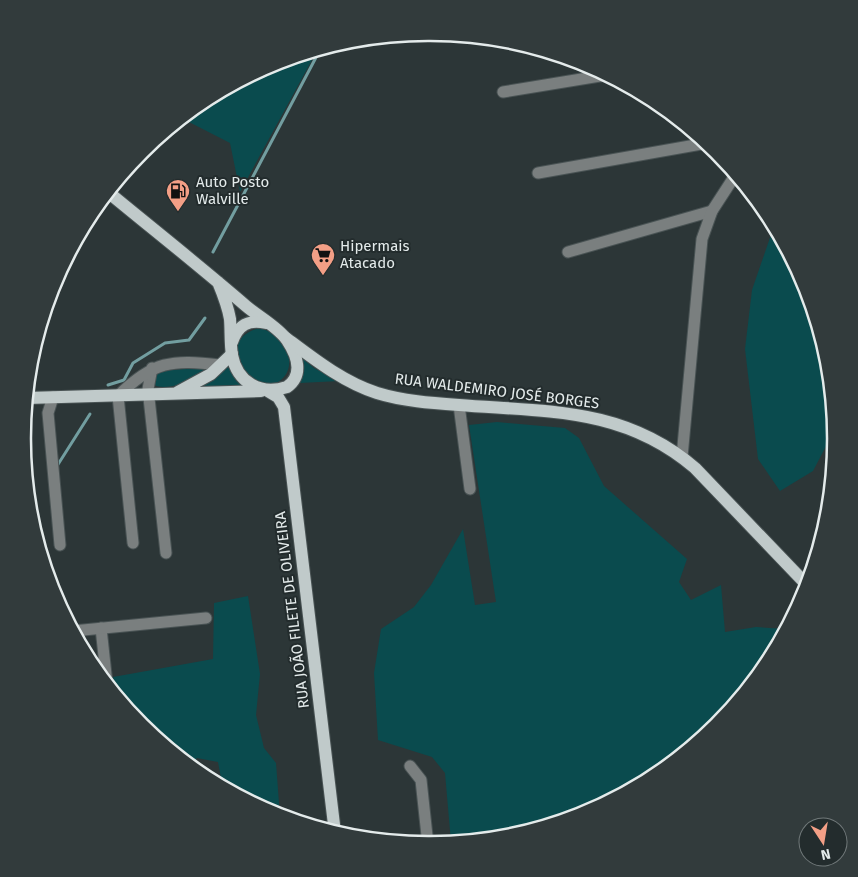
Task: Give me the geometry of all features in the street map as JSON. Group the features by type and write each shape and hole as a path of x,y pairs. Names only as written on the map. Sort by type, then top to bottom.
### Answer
{"main road":[{"path":"34,398 268,391 286,387 297,374 297,357 286,338 113,196"},
{"path":"218,282 229,317 231,349 240,375 254,387 268,391"},
{"path":"174,394 201,380 220,365 231,349 235,333 242,325 249,322 266,323"},
{"name":"RUA WALDEMIRO JOSÉ BORGES","path":"286,338 326,367 363,387 408,400 593,417 612,422 647,436 682,457 712,484 803,575"},
{"name":"RUA JOÃO FILETE DE OLIVEIRA","path":"268,391 278,397 284,407 333,825"}],"street":[{"path":"503,92 594,77"},
{"path":"538,173 697,145"},
{"path":"682,457 702,239 712,211 732,180"},
{"path":"568,252 712,211"},
{"path":"134,543 118,396 152,368 187,362 220,365"},
{"path":"152,368 148,383 166,553"},
{"path":"53,397 48,414 60,545"},
{"path":"34,400 48,414"},
{"path":"459,405 470,489"},
{"path":"81,630 206,618"},
{"path":"101,628 106,670"},
{"path":"410,766 421,780 427,836"}],"shaded area":[{"path":"313,58 240,192 230,143 189,122 230,94 253,82"},
{"path":"771,236 796,286 813,336 823,387 827,438 827,445 813,471 780,491 758,459 745,349 752,290"},
{"path":"259,328 269,331 277,337 284,345 288,354 287,372 281,380 271,386 256,381 248,375 236,350 244,336 250,331"},
{"path":"302,358 314,368 340,381 299,383"},
{"path":"227,366 247,389 194,388"},
{"path":"208,367 190,380 170,387 156,386 153,382 156,373 160,371"},
{"path":"497,422 565,428 579,438 604,486 687,559 679,582 691,600 721,585 725,632 756,627 778,628 745,681 710,720 671,754 628,783 581,806 532,823 481,833 450,835 445,773 432,757 378,740 374,673 381,629 414,607 431,585 463,529 475,605 496,602 469,425"},
{"path":"248,596 260,674 256,715 264,748 276,763 279,807 221,777 218,762 197,758 195,760 187,754 148,720 114,682 113,677 213,659 214,603"}],"waterway":[{"path":"213,252 316,57"},
{"path":"108,385 124,380 133,363 165,343 189,340 205,318"},
{"path":"57,466 90,414"}],"place":[{"name":"Auto Posto Walville","path":"178,212"},
{"name":"Hipermais Atacado","path":"323,276"}]}
